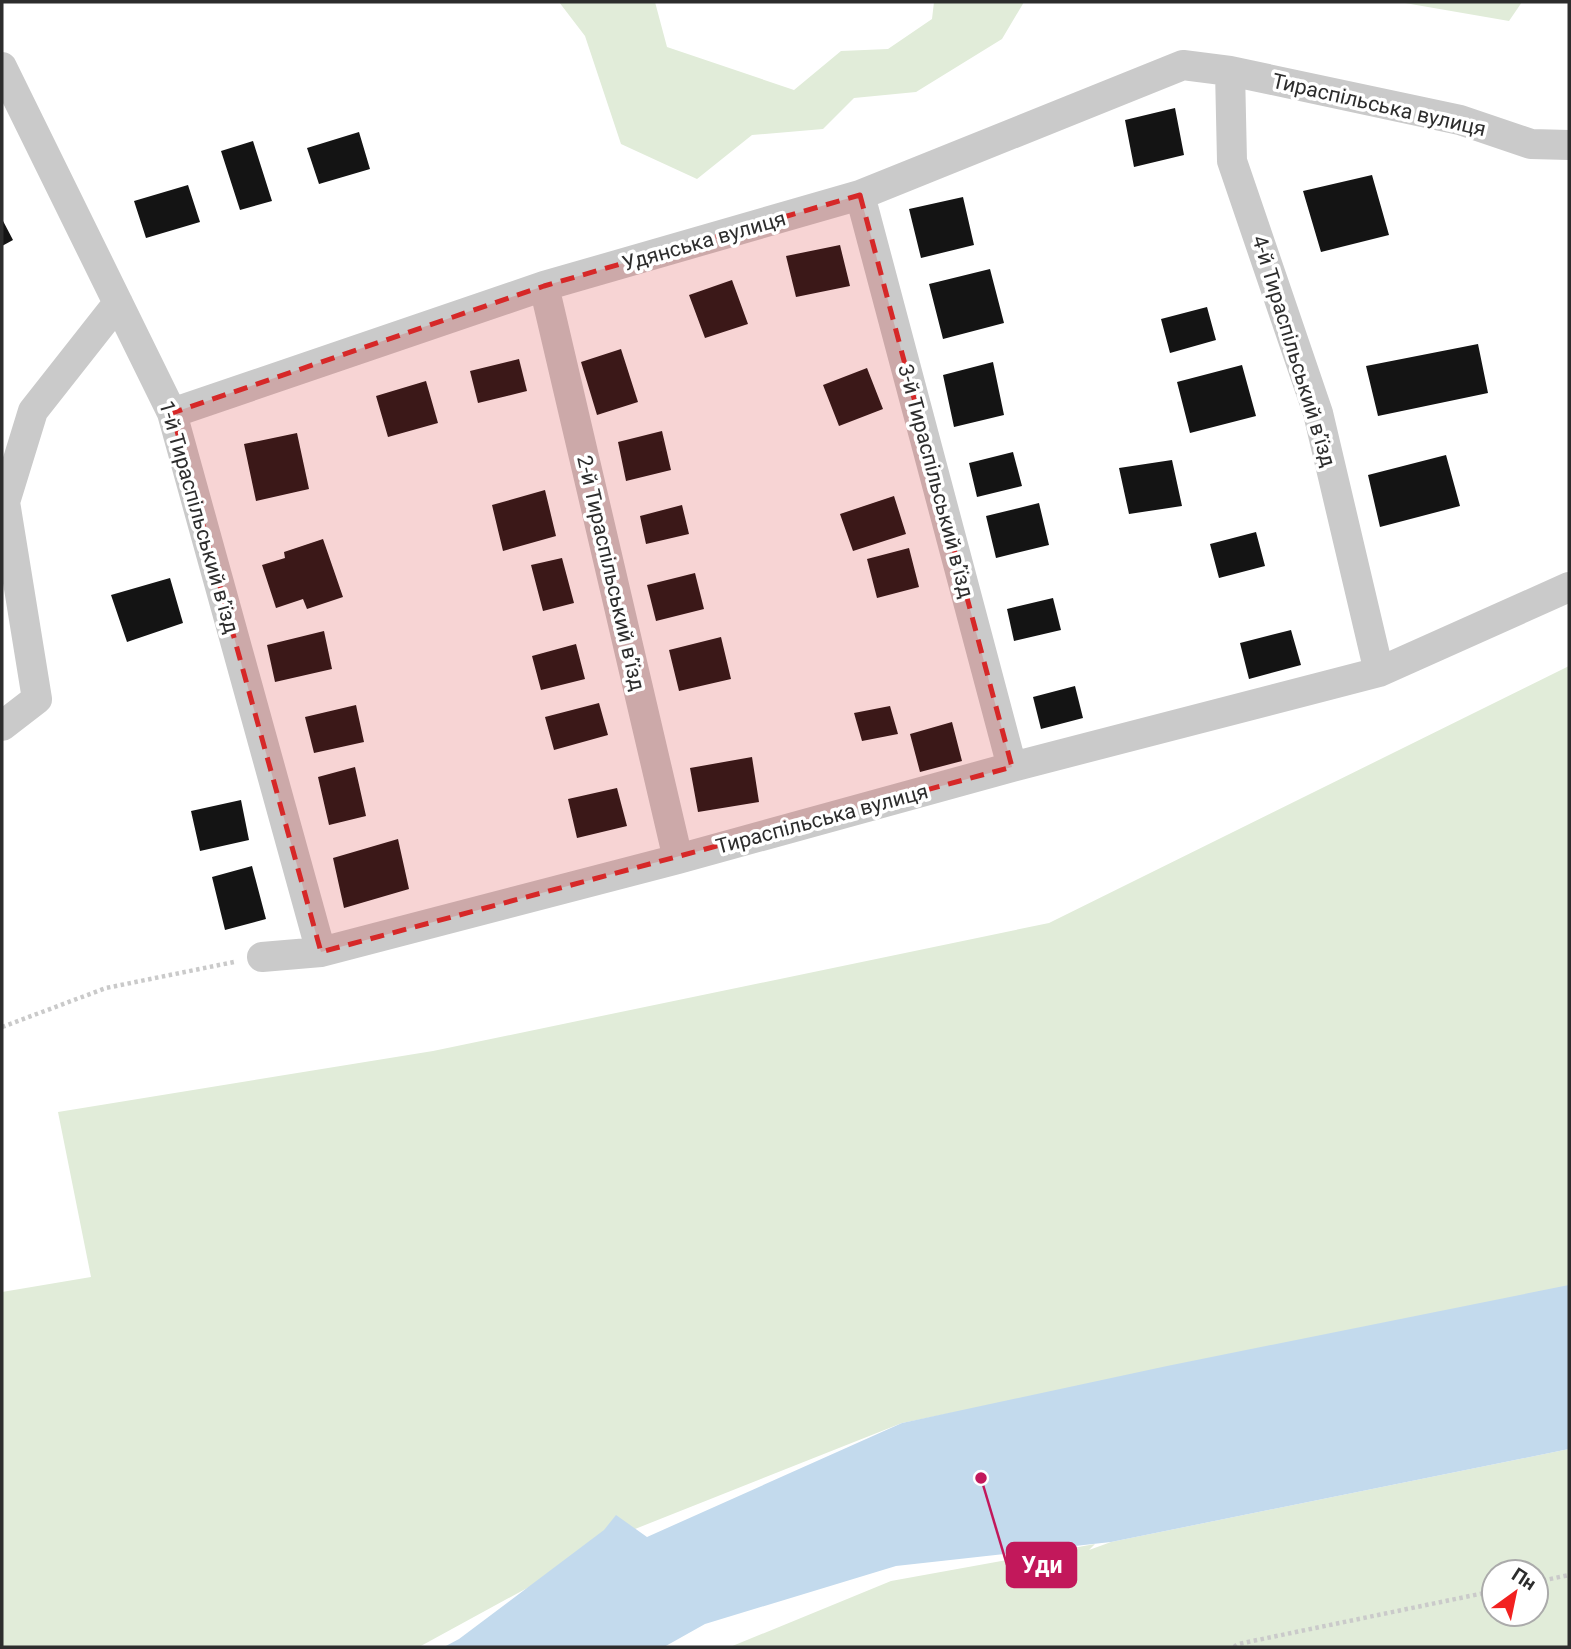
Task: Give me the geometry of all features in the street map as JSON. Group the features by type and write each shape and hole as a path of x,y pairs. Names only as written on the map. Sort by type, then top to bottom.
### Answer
{"street":[{"name":"Удянська вулиця","path":"172,413 544,286 860,195 1183,65 1230,71"},
{"name":"1-й Тираспільський в’їзд","path":"2,67 172,413 321,952"},
{"name":"Тираспільська вулиця","path":"1230,71 1460,120 1531,144 1569,145"},
{"name":"4-й Тираспільський в’їзд","path":"1230,71 1232,161 1318,413 1379,672"},
{"name":"3-й Тираспільський в’їзд","path":"860,195 1012,767"},
{"name":"2-й Тираспільський в’їзд","path":"544,286 678,859"},
{"path":"2,726 37,699 5,502 33,411 118,303"},
{"name":"Тираспільська вулиця","path":"262,957 321,952 1379,672 1569,587"}],"path":[{"path":"2,1027 106,988 262,957"},
{"path":"1550,1579 1569,1575"},
{"path":"1234,1647 1480,1594"}],"highlighted area":[{"path":"860,195 1012,767 321,952 172,413 544,286"}],"green space":[{"path":"559,2 655,2 667,47 794,90 841,51 888,49 932,19 934,2 1024,2 1002,39 916,92 854,98 823,129 752,135 697,179 621,144 585,36"},
{"path":"1399,2 1522,2 1509,21"},
{"path":"1569,666 1569,1288 902,1423 635,1529 419,1647 2,1647 2,1292 91,1277 58,1112 433,1051 1049,923"},
{"path":"1569,1449 1569,1647 730,1647 891,1581 1095,1544 1089,1550 1111,1542"}],"water":[{"path":"1569,1285 1569,1449 1111,1542 896,1566 705,1624 664,1647 444,1647 459,1639 604,1530 616,1515 647,1537 902,1423 1167,1366"}],"building":[{"path":"1175,108 1184,155 1134,167 1125,120"},
{"path":"359,132 370,169 319,184 307,148"},
{"path":"253,141 272,201 240,210 221,151"},
{"path":"1372,175 1389,235 1321,252 1303,191"},
{"path":"188,185 200,222 146,238 134,201"},
{"path":"963,197 974,245 921,258 909,209"},
{"path":"2,219 13,240 2,246"},
{"path":"840,245 850,286 796,297 786,256"},
{"path":"990,269 1004,323 943,339 929,284"},
{"path":"732,280 748,324 705,338 689,295"},
{"path":"1207,307 1216,340 1170,353 1161,319"},
{"path":"1478,344 1488,393 1378,416 1366,366"},
{"path":"621,349 638,402 597,415 581,362"},
{"path":"519,359 527,391 478,403 470,371"},
{"path":"993,362 1004,415 954,427 943,375"},
{"path":"1242,365 1256,416 1190,433 1177,382"},
{"path":"867,368 883,409 839,426 823,385"},
{"path":"426,381 438,423 388,437 376,396"},
{"path":"662,431 671,470 626,481 618,442"},
{"path":"297,433 309,489 256,501 244,444"},
{"path":"1013,452 1022,486 977,497 969,463"},
{"path":"1446,455 1460,506 1380,527 1368,475"},
{"path":"1172,460 1182,506 1129,514 1119,468"},
{"path":"545,490 556,536 503,551 492,505"},
{"path":"894,496 906,534 853,551 840,514"},
{"path":"1039,503 1049,545 996,558 986,516"},
{"path":"682,505 689,534 646,544 640,516"},
{"path":"1256,532 1265,566 1219,578 1210,544"},
{"path":"323,539 343,597 307,609 303,599 276,608 262,565 285,558 284,552"},
{"path":"909,548 919,587 877,598 867,559"},
{"path":"562,558 574,603 543,611 531,565"},
{"path":"695,573 704,609 656,621 647,585"},
{"path":"170,578 183,623 127,642 111,595"},
{"path":"1053,598 1061,630 1014,641 1007,609"},
{"path":"1291,630 1301,665 1249,679 1240,643"},
{"path":"324,631 332,669 275,682 267,645"},
{"path":"721,637 731,679 679,691 669,650"},
{"path":"576,644 585,679 541,690 532,656"},
{"path":"1075,686 1083,718 1041,729 1033,697"},
{"path":"599,703 608,735 554,750 545,717"},
{"path":"356,705 364,742 314,753 305,717"},
{"path":"890,706 898,734 862,741 854,713"},
{"path":"952,722 962,761 920,772 910,734"},
{"path":"752,757 759,802 698,812 690,768"},
{"path":"355,767 366,816 329,825 318,777"},
{"path":"617,788 627,826 577,838 568,799"},
{"path":"241,800 249,840 200,851 191,811"},
{"path":"398,839 409,889 344,908 333,858"},
{"path":"252,866 266,919 225,930 212,877"}],"place":[{"name":"Уди","path":"981,1478"}]}
